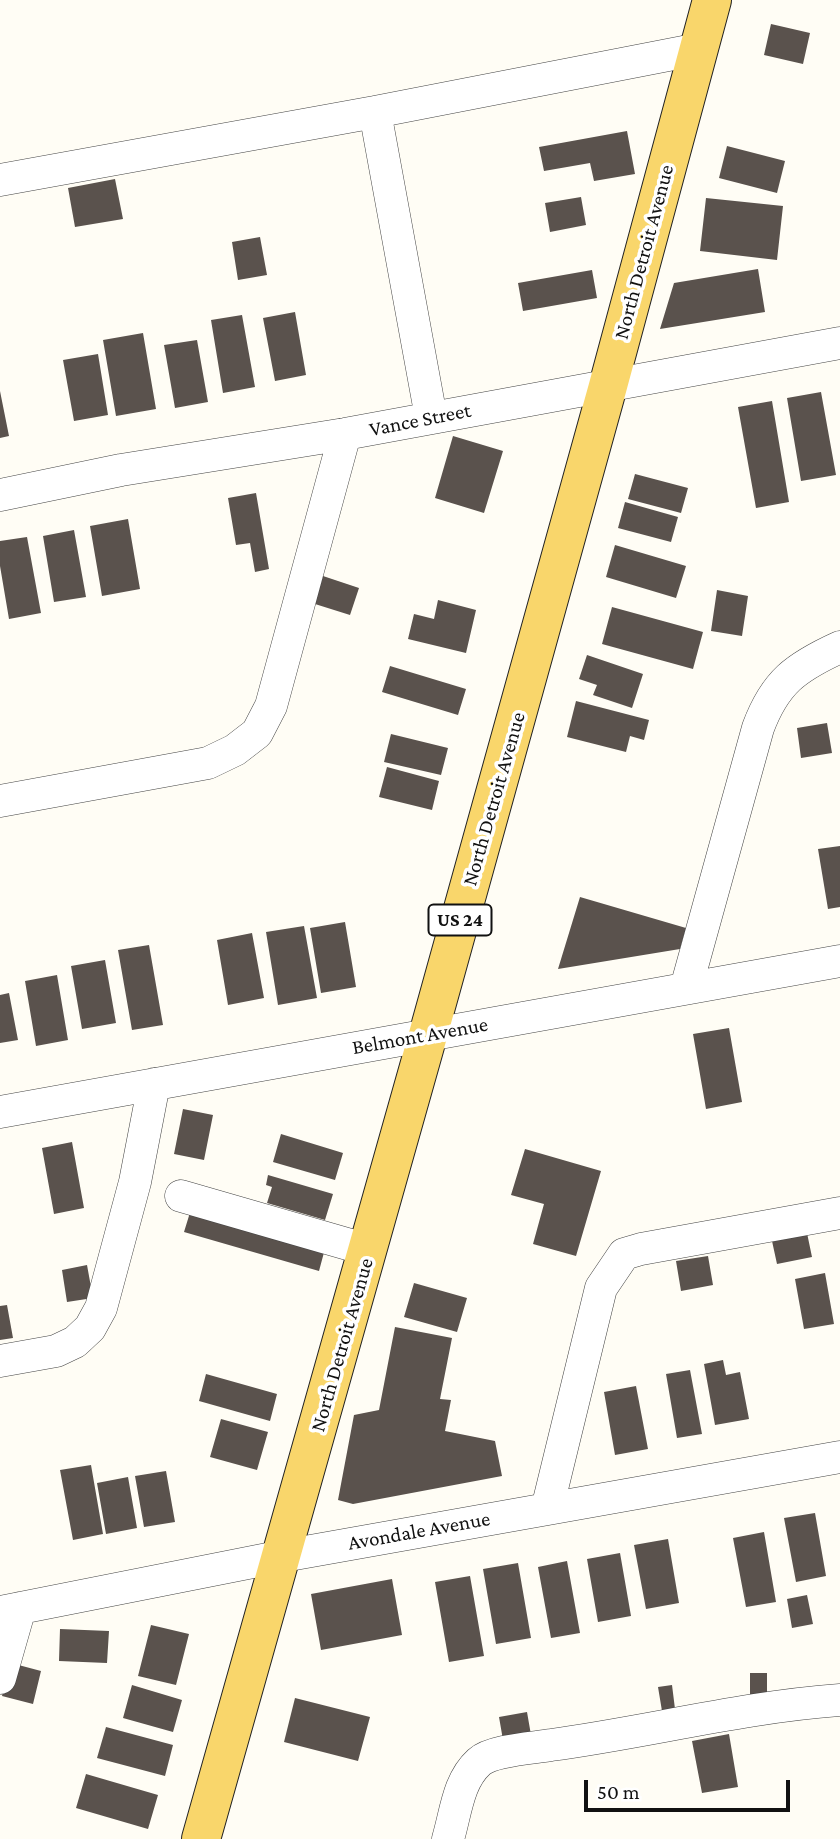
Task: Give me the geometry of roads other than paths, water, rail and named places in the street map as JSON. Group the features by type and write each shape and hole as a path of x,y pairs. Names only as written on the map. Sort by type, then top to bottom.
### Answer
{"main road":[{"name":"North Detroit Avenue","path":"201,1839 428,1035 712,0"}],"street":[{"path":"0,180 699,49"},
{"path":"374,112 431,417"},
{"name":"Vance Street","path":"0,495 121,470 345,434 840,343"},
{"path":"0,800 208,763 235,750 257,733 271,706 345,434"},
{"path":"686,988 767,704 780,685 795,671 840,647"},
{"name":"Belmont Avenue","path":"0,1112 840,961"},
{"path":"0,1361 56,1351 75,1342 90,1328 101,1308 135,1182 154,1084"},
{"path":"181,1196 368,1250"},
{"path":"547,1509 601,1288 624,1254 840,1213"},
{"name":"Avondale Avenue","path":"10,1610 283,1556 840,1457"},
{"path":"0,1678 10,1610"},
{"path":"448,1839 464,1780 481,1759 502,1753 803,1703 840,1700"}]}
